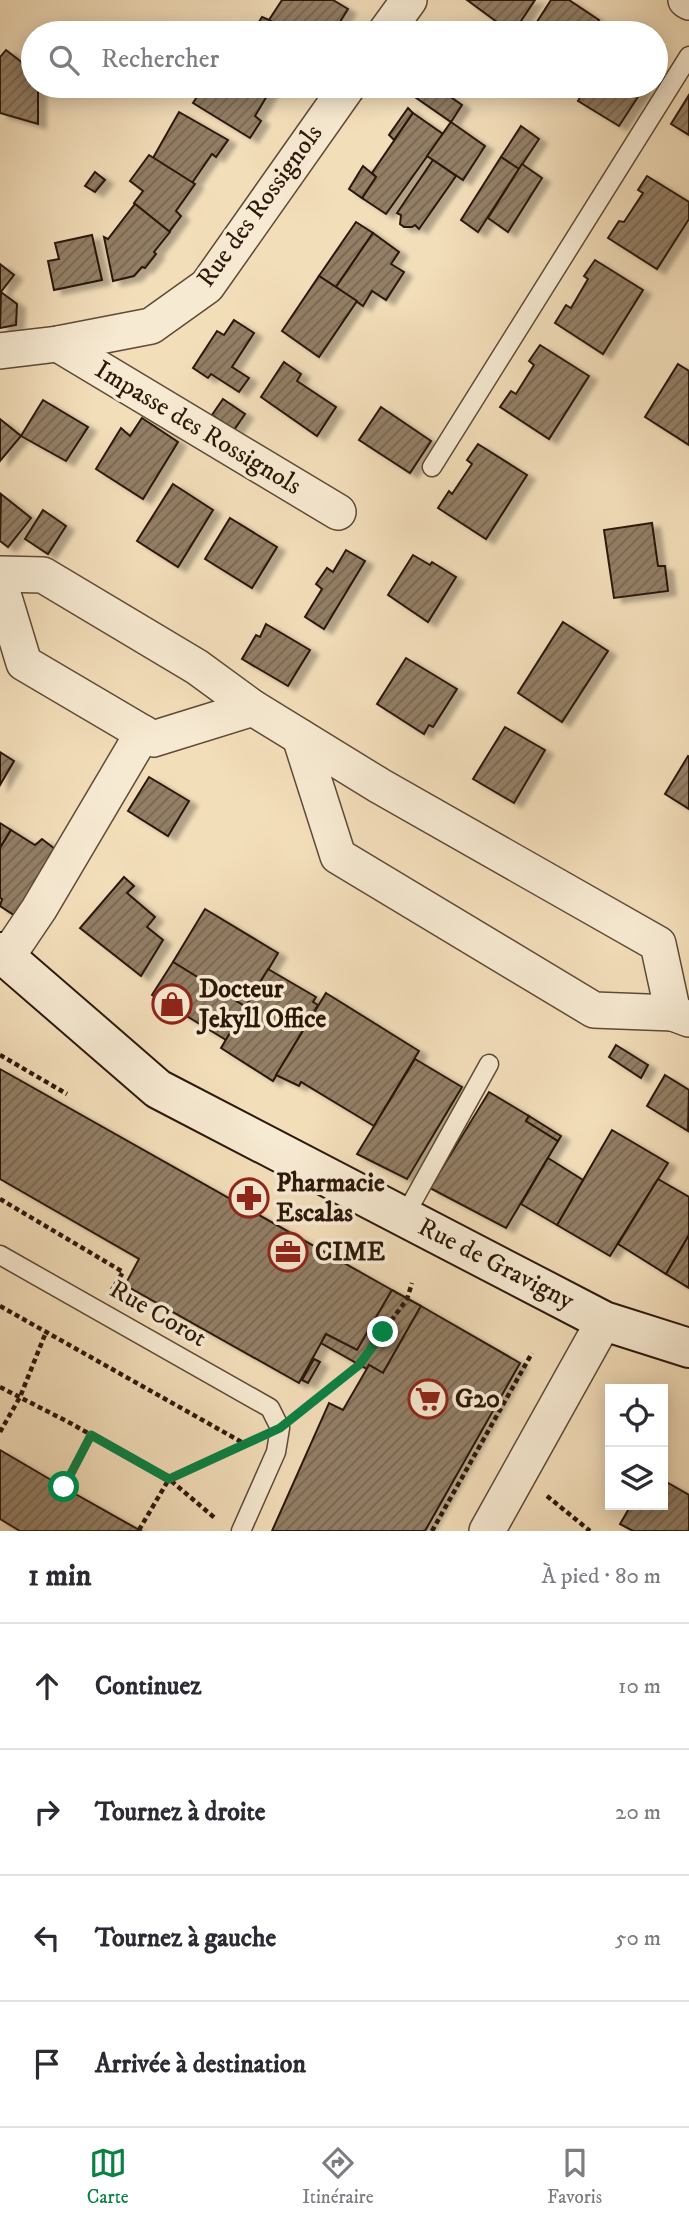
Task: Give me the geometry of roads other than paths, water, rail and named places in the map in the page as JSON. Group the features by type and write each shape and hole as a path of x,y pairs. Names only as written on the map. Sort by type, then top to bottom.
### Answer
{"street":[{"path":"394,21 409,0"},
{"name":"Rue des Rossignols","path":"0,351 58,344 151,326 207,286 340,98"},
{"name":"Impasse des Rossignols","path":"58,344 338,512"},
{"path":"0,574 43,575 197,667 253,708 392,793 657,944 681,1016 594,1010 338,856 300,737"},
{"path":"0,584 24,663 153,739 253,708"},
{"path":"3,955 39,909 143,733"},
{"name":"Rue de Gravigny","path":"3,955 158,1089 604,1321 689,1348"},
{"path":"487,1531 604,1321"}],"lane":[{"path":"668,90 689,56"},
{"path":"432,467 663,98"},
{"path":"404,1217 489,1063"},
{"name":"Rue Corot","path":"0,1255 270,1408 280,1428 276,1452 240,1531"}],"place":[{"name":"Docteur Jekyll Office","path":"172,1004"},
{"name":"Pharmacie Escalas","path":"249,1198"},
{"name":"CIME","path":"288,1252"},
{"name":"G20","path":"428,1399"}]}
